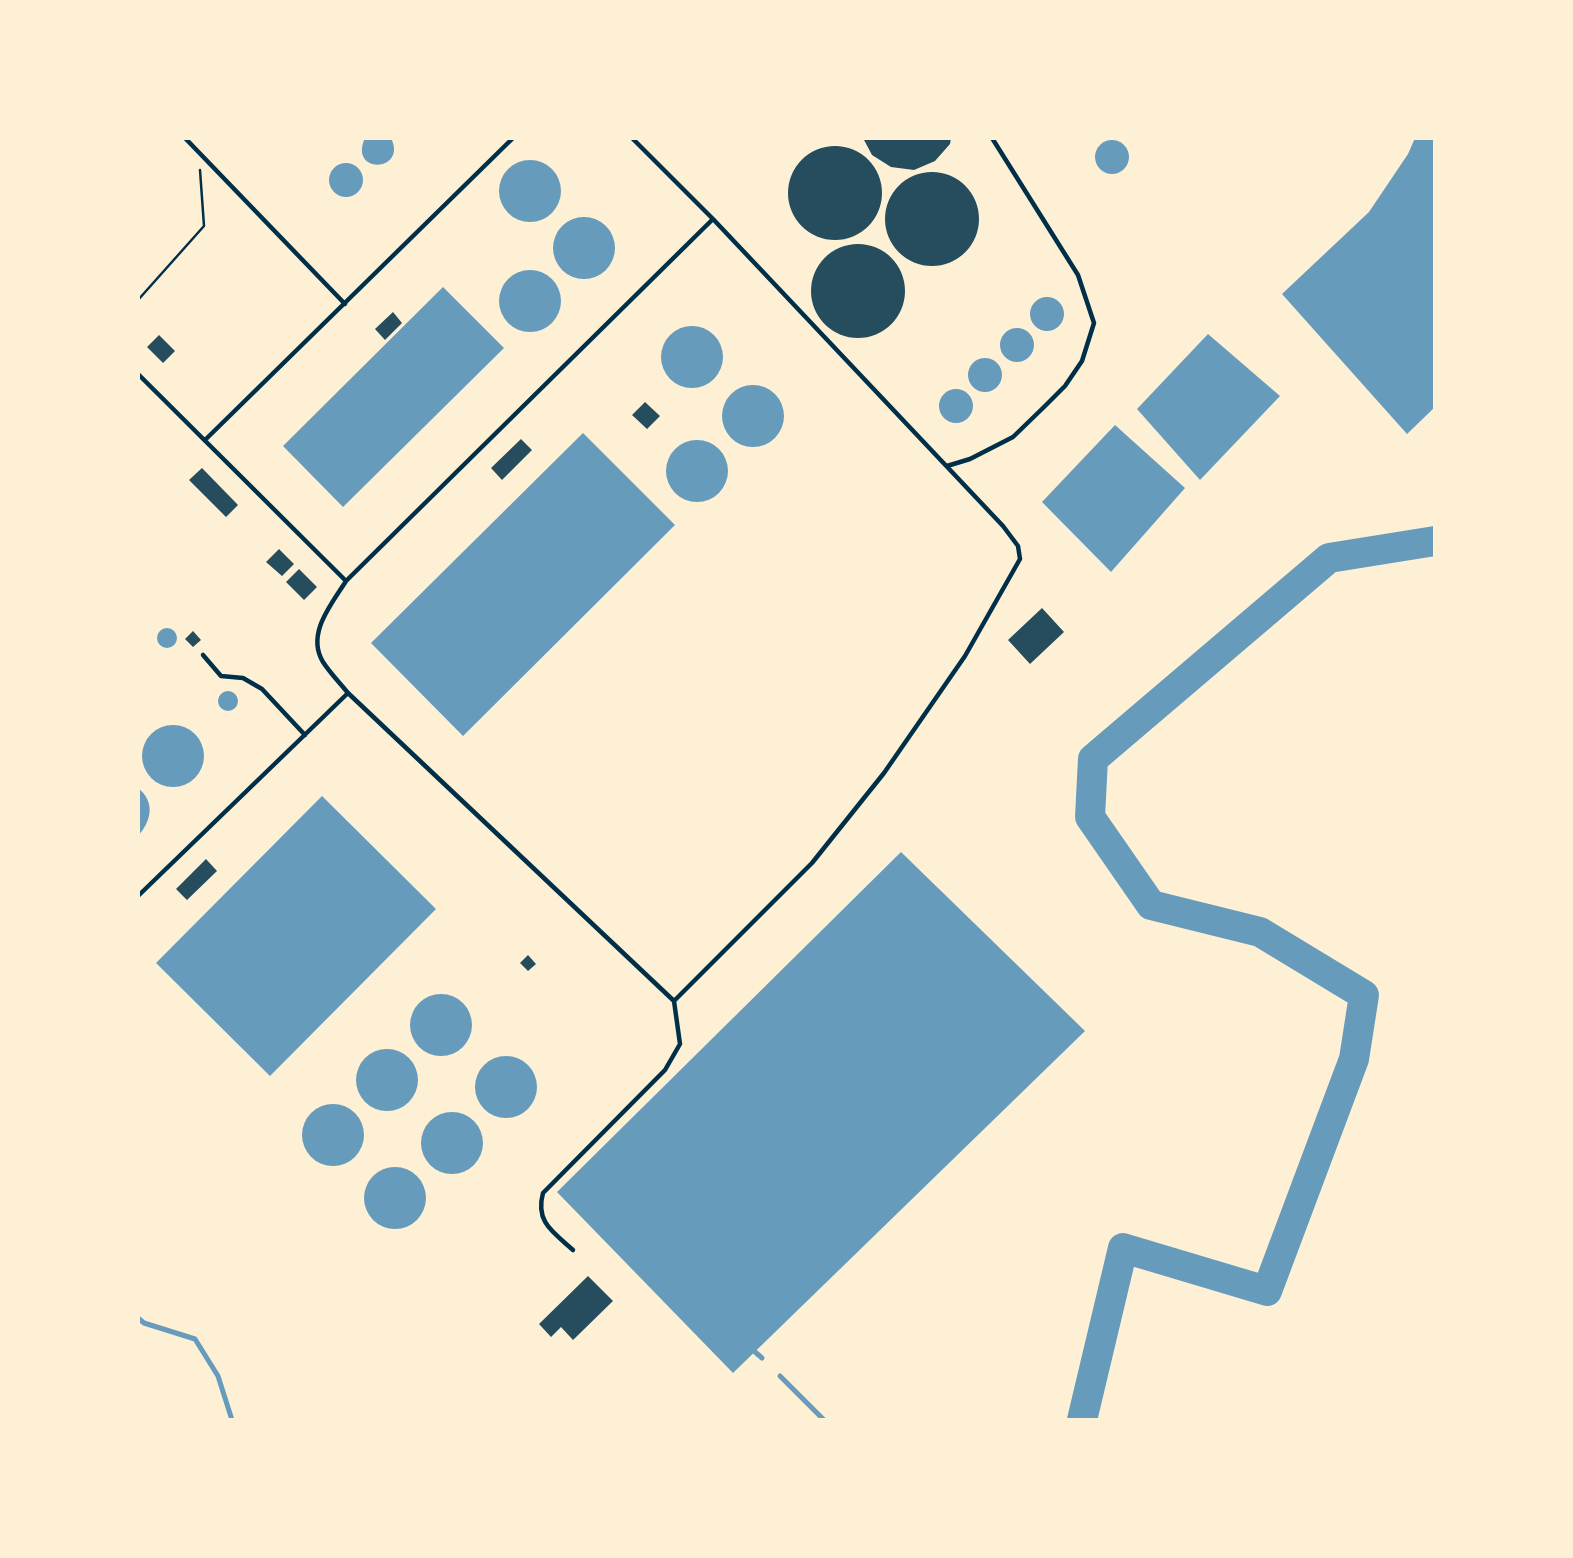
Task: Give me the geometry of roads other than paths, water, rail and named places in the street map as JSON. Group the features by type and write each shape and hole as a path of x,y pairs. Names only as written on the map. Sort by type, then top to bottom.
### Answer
{"lane":[{"path":"186,138 345,304"},
{"path":"205,440 513,138"},
{"path":"632,138 713,219 1003,526 1018,546 1020,559 965,656 884,773 813,863 674,1001"},
{"path":"947,466 970,459 1013,437 1036,415 1065,386 1082,361 1094,323 1078,275 992,138"},
{"path":"573,1250 546,1226 539,1208 543,1193 665,1070 680,1044 674,1001 348,693 323,662 316,645 321,622 346,581 713,219"},
{"path":"138,374 346,581"},
{"path":"203,655 221,676 243,678 262,690 305,734"},
{"path":"138,896 348,693"}],"water":[{"path":"365,138 391,138 394,149 392,158 378,165 370,163 364,158 362,150"},
{"path":"1415,138 1435,138 1435,407 1407,434 1282,294 1369,212 1408,154"},
{"path":"1112,140 1124,145 1129,157 1124,169 1112,174 1100,169 1095,157 1100,145"},
{"path":"530,160 552,169 561,191 552,213 530,222 508,213 499,191 508,169"},
{"path":"346,163 358,168 363,180 358,192 346,197 334,192 329,180 334,168"},
{"path":"584,217 606,226 615,248 606,270 584,279 562,270 553,248 562,226"},
{"path":"530,270 552,279 561,301 552,323 530,332 508,323 499,301 508,279"},
{"path":"443,287 504,348 343,507 283,446"},
{"path":"1047,297 1059,302 1064,314 1059,326 1047,331 1035,326 1030,314 1035,302"},
{"path":"692,326 714,335 723,357 714,379 692,388 670,379 661,357 670,335"},
{"path":"1017,328 1029,333 1034,345 1029,357 1017,362 1005,357 1000,345 1005,333"},
{"path":"1208,334 1280,396 1200,480 1137,409"},
{"path":"985,358 997,363 1002,375 997,387 985,392 973,387 968,375 973,363"},
{"path":"753,385 775,394 784,416 775,438 753,447 731,438 722,416 731,394"},
{"path":"956,389 968,394 973,406 968,418 956,423 944,418 939,406 944,394"},
{"path":"1115,425 1185,488 1111,572 1042,502"},
{"path":"583,433 675,525 463,736 371,643"},
{"path":"697,440 719,449 728,471 719,493 697,502 675,493 666,471 675,449"},
{"path":"163,628 171,628 177,638 171,648 163,648 157,642 157,634"},
{"path":"224,691 232,691 238,701 232,711 224,711 218,705 218,697"},
{"path":"173,725 195,734 204,756 195,778 173,787 151,778 142,756 151,734"},
{"path":"138,788 147,799 150,812 146,825 138,836"},
{"path":"322,796 436,909 270,1076 156,963"},
{"path":"901,852 1085,1031 733,1373 557,1192"},
{"path":"441,994 463,1003 472,1025 463,1047 441,1056 419,1047 410,1025 419,1003"},
{"path":"387,1049 409,1058 418,1080 409,1102 387,1111 365,1102 356,1080 365,1058"},
{"path":"506,1056 528,1065 537,1087 528,1109 506,1118 484,1109 475,1087 484,1065"},
{"path":"333,1104 355,1113 364,1135 355,1157 333,1166 311,1157 302,1135 311,1113"},
{"path":"452,1112 474,1121 483,1143 474,1165 452,1174 430,1165 421,1143 430,1121"},
{"path":"395,1167 417,1176 426,1198 417,1220 395,1229 373,1220 364,1198 373,1176"}],"waterway":[{"path":"1082,1420 1123,1248 1267,1291 1354,1059 1364,995 1260,932 1151,905 1090,817 1093,759 1329,558 1435,541"},
{"path":"138,1318 144,1323 195,1339 218,1376 232,1420"},
{"path":"754,1351 762,1358"},
{"path":"780,1376 824,1420"}]}
